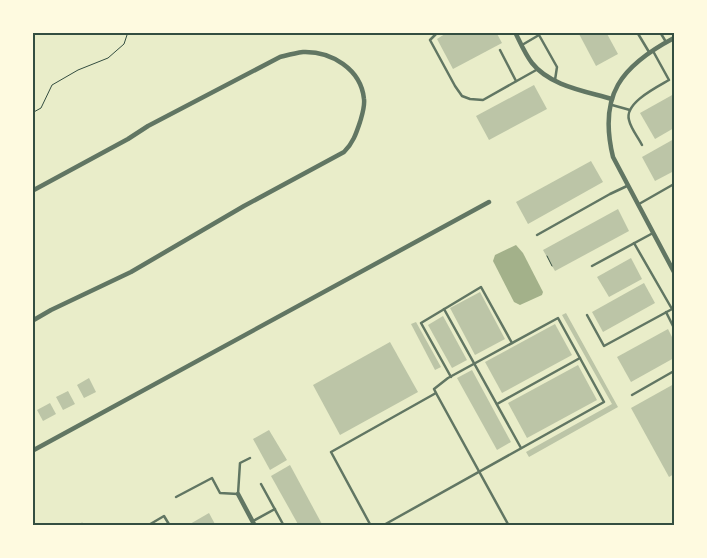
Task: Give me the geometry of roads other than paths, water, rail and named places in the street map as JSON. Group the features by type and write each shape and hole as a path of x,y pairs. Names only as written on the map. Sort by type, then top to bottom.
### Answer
{"street":[{"path":"515,32 530,61 554,81 611,102"},
{"path":"674,38 650,51 631,67 622,78 611,102 607,120 608,138 613,157 674,272"},
{"path":"32,191 128,140 148,126 280,57 304,52 324,55 349,68 359,80 364,101 363,111 351,145 344,152 229,215 131,272 32,321"},
{"path":"32,451 489,202"},
{"path":"238,494 254,523"}],"lane":[{"path":"438,32 430,40 462,96 476,101 483,100 538,69"},
{"path":"637,32 669,80 637,100 630,110 628,115 629,121 642,145"},
{"path":"660,32 666,42"},
{"path":"522,45 539,35 557,67 554,81"},
{"path":"500,50 516,81"},
{"path":"611,102 630,110"},
{"path":"638,205 674,184"},
{"path":"537,236 627,186"},
{"path":"592,266 653,233"},
{"path":"587,315 604,346 673,308 634,243"},
{"path":"451,377 421,323 482,287 512,343"},
{"path":"444,309 521,448"},
{"path":"666,312 674,328"},
{"path":"382,526 479,471 604,402 558,318 451,377 434,389 436,393 479,471 509,526"},
{"path":"497,404 580,358"},
{"path":"632,396 674,372"},
{"path":"372,526 331,452 436,393"},
{"path":"176,497 212,478 220,493 238,494 240,463 250,458"},
{"path":"261,484 284,526"},
{"path":"254,523 275,509"},
{"path":"147,526 164,516 170,526"}]}
